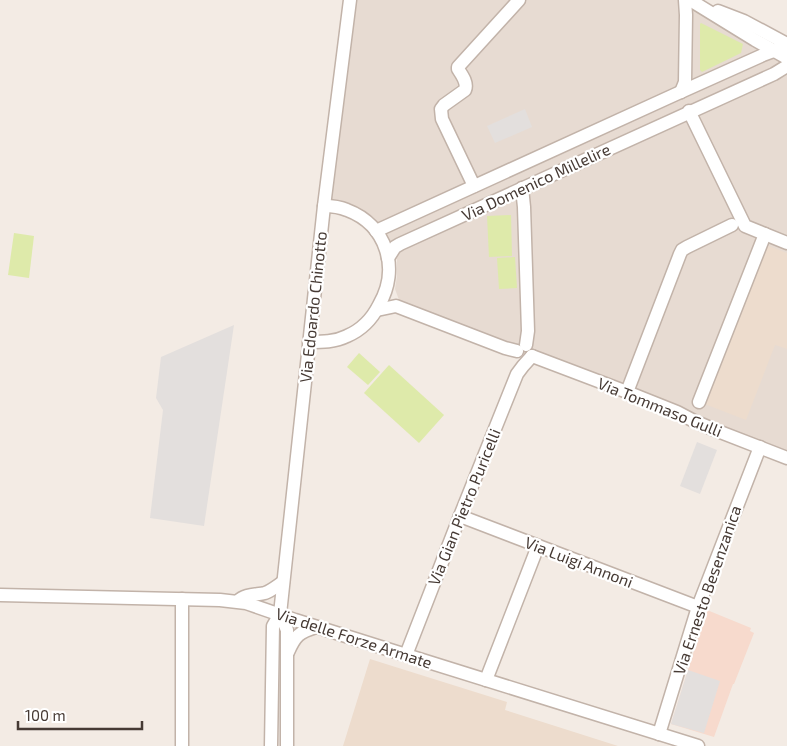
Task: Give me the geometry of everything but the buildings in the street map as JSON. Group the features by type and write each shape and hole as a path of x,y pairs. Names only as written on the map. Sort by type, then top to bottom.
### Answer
{"street":[{"name":"Via Edoardo Chinotto","path":"280,614 324,206 350,0"},
{"path":"474,186 442,119 441,109 465,90 466,83 458,67 519,0"},
{"path":"681,92 685,82 685,0"},
{"path":"695,2 744,21 787,45"},
{"path":"695,2 787,58"},
{"name":"Via Domenico Millelire","path":"376,232 787,45"},
{"path":"774,51 787,52"},
{"name":"Via Domenico Millelire","path":"388,258 395,247 400,244 774,74 787,66"},
{"path":"689,111 742,222 749,228 787,243"},
{"path":"522,188 528,331 526,354"},
{"path":"324,206 339,207 362,217 383,240 388,258 389,294 396,306 377,310"},
{"path":"627,392 682,250 732,226"},
{"path":"699,402 765,234"},
{"path":"309,342 333,341 346,337 356,331 371,319 388,285"},
{"name":"Via Tommaso Gulli","path":"396,306 627,392 787,458"},
{"name":"Via Gian Pietro Puricelli","path":"406,655 526,354"},
{"name":"Via Ernesto Besenzanica","path":"658,734 698,607 760,447"},
{"name":"Via Luigi Annoni","path":"460,516 698,607"},
{"path":"486,680 538,546"},
{"path":"237,601 242,597 268,592 283,582"},
{"name":"Via delle Forze Armate","path":"0,595 182,598 237,601 698,746"},
{"path":"182,598 182,746"},
{"path":"280,614 287,630 287,746"},
{"path":"271,746 273,626 280,614"},
{"path":"287,653 292,641 303,631 316,626"},
{"path":"272,715 279,712 286,716"}],"shaded area":[{"path":"350,0 688,0 787,59 787,456 539,358 507,348 399,300 395,289 397,260 380,235 369,222 325,205"},
{"path":"525,109 532,127 495,143 487,126"},
{"path":"768,246 787,253 787,349 775,345 746,420 702,403"},
{"path":"234,325 204,526 150,518 163,410 156,398 161,357"},
{"path":"697,442 717,450 700,494 680,486"},
{"path":"707,610 751,628 750,631 754,633 714,737 671,724"},
{"path":"370,659 507,702 505,710 618,746 343,746"},
{"path":"688,670 720,681 704,733 671,724"}],"green space":[{"path":"701,23 743,44 741,53 702,72 700,70"},
{"path":"511,215 512,256 489,257 487,216"},
{"path":"14,233 34,236 29,278 8,275"},
{"path":"515,257 517,288 499,289 497,258"},
{"path":"359,353 380,372 368,385 347,367"},
{"path":"389,365 444,415 419,443 364,393"}]}
